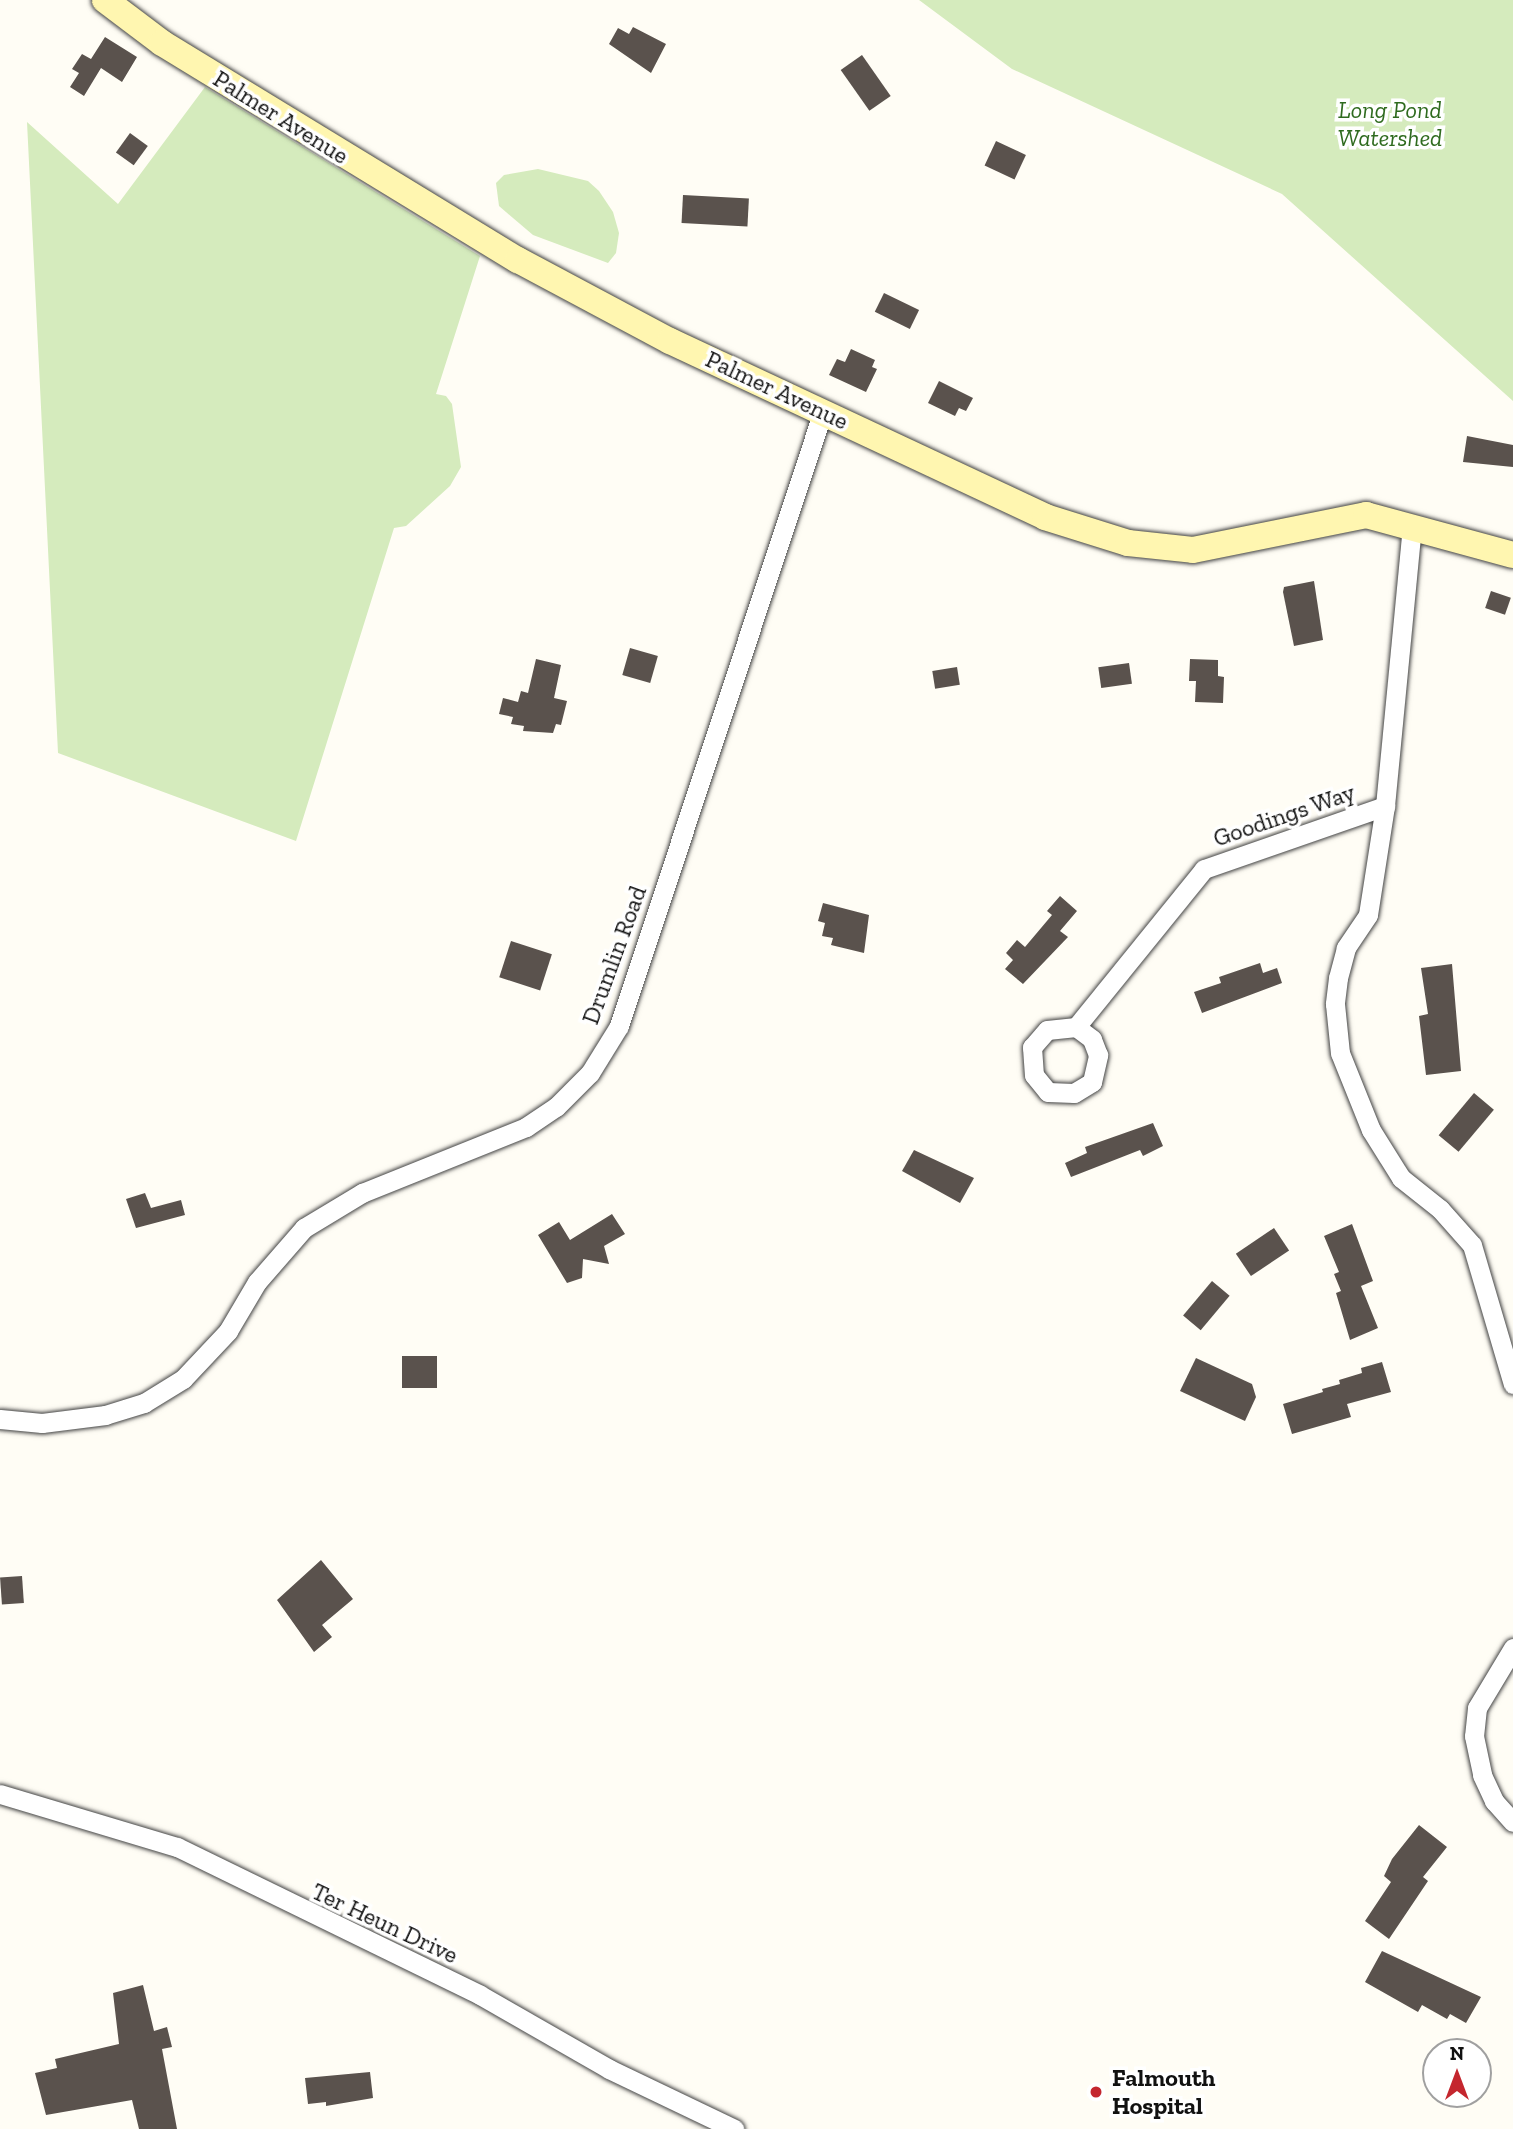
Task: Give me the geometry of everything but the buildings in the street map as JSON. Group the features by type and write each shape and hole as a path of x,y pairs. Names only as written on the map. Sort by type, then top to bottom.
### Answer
{"main road":[{"name":"Palmer Avenue","path":"105,0 162,43 517,260 670,341 1045,517 1128,543 1193,550 1366,515 1412,525 1513,555"}],"street":[{"name":"Drumlin Road","path":"0,1419 41,1423 105,1415 144,1403 183,1379 228,1331 257,1282 304,1228 362,1194 526,1127 556,1107 590,1073 619,1026 823,411"},
{"name":"Goodings Way","path":"1076,1027 1204,869 1385,806 1412,525"},
{"path":"1385,806 1368,915 1346,947 1338,978 1335,1004 1340,1053 1371,1130 1401,1178 1440,1209 1472,1245 1513,1384"},
{"path":"1513,1648 1476,1708 1474,1736 1482,1775 1494,1801 1513,1822"},
{"name":"Ter Heun Drive","path":"0,1794 177,1847 480,1995 609,2069 734,2129"}],"green space":[{"name":"Long Pond Watershed","path":"919,0 1513,0 1513,401 1282,194 1012,69"},
{"path":"205,87 480,256 436,394 446,396 452,404 461,467 450,486 406,526 394,528 296,841 58,753 27,122 118,204"},
{"path":"538,169 588,181 599,191 613,212 619,233 616,253 608,263 533,235 499,206 496,183 504,175"}],"place":[{"name":"Falmouth Hospital","path":"1096,2092"}]}
